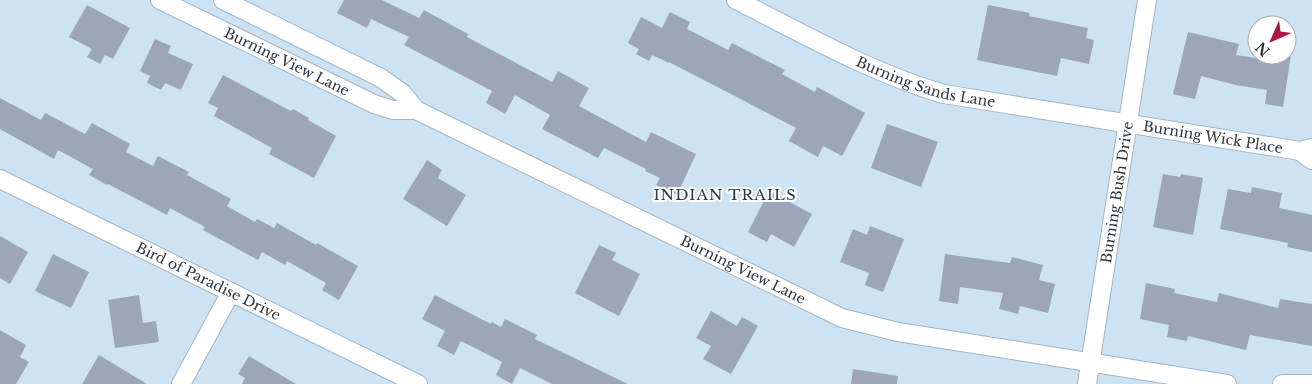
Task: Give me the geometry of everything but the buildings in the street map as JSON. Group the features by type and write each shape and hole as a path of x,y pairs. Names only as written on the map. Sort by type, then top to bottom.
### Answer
{"street":[{"name":"Burning View Lane","path":"160,0 374,104 393,110 416,110 842,318 898,332 1227,384"},
{"name":"Burning View Lane","path":"223,0 381,78 402,92 416,110"},
{"name":"Burning Sands Lane","path":"736,0 899,79 934,91 957,97 1127,124"},
{"name":"Burning Bush Drive","path":"1087,384 1147,0"},
{"name":"Burning Wick Place","path":"1127,124 1308,153"},
{"name":"Bird of Paradise Drive","path":"0,179 418,384"},
{"path":"182,384 231,292"},
{"path":"1282,384 1312,384"}],"district":[{"name":"INDIAN TRAILS","path":"725,194"}]}
